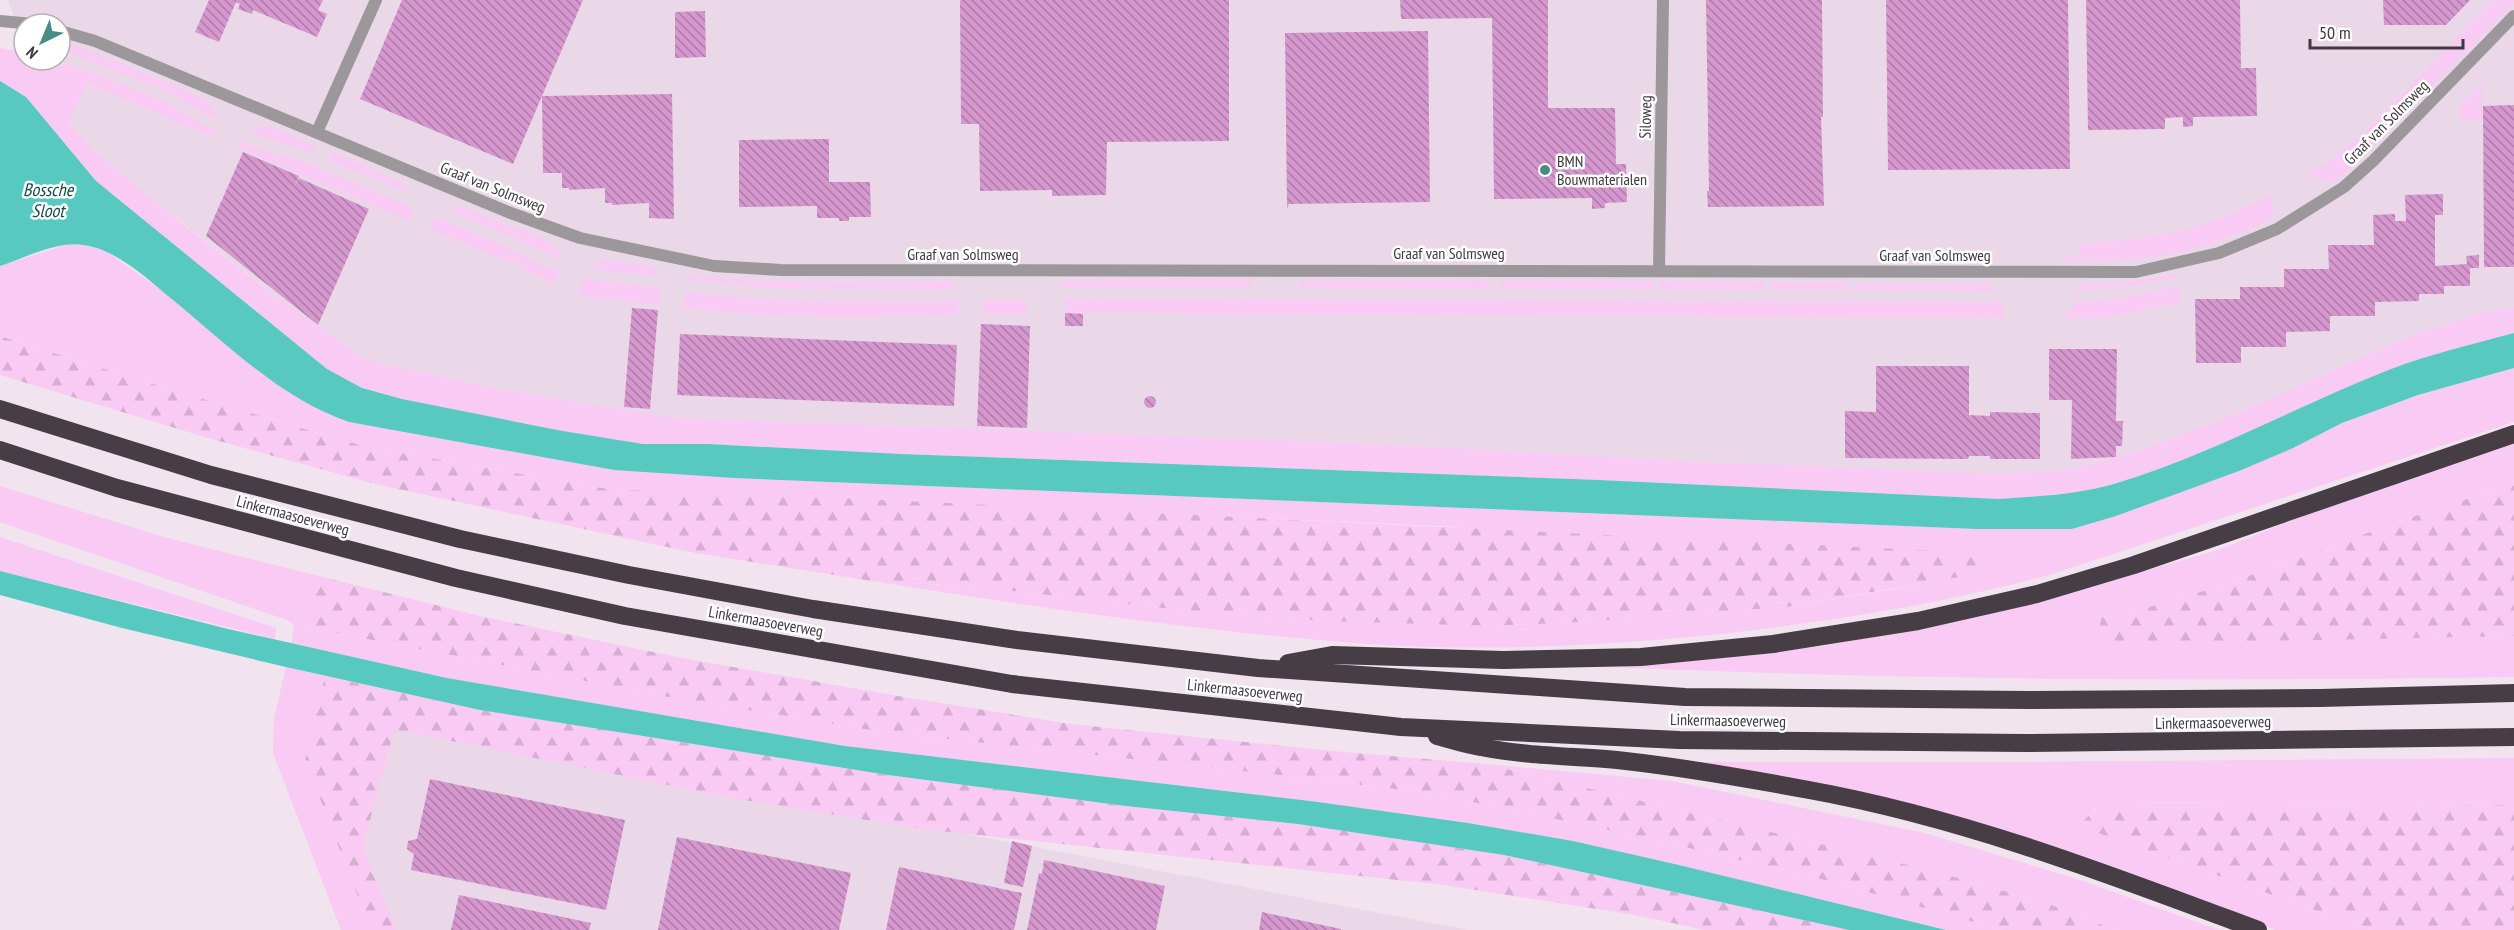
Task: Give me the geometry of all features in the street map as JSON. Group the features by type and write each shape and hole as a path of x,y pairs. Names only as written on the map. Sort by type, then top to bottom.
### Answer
{"highway":[{"name":"Linkermaasoeverweg","path":"0,409 222,478 460,539 629,575 813,609 1006,638 1258,668 1685,697 2028,700 2320,698 2514,693"},
{"path":"1258,668 1332,656 1503,660 1641,657 1773,644 1918,621 2037,594 2134,565 2514,434"},
{"name":"Linkermaasoeverweg","path":"0,450 117,488 445,575 625,616 1012,684 1401,727 1679,740 2025,743 2514,737"},
{"path":"1401,727 1482,748 1619,761 1728,776 1812,790 1912,813 2031,848 2130,881 2258,930"}],"street":[{"path":"317,132 376,0"},
{"name":"Siloweg","path":"1659,270 1663,0"},
{"name":"Graaf van Solmsweg","path":"72,35 94,41 508,212 580,238 714,266 781,270 2136,272 2219,253 2277,229 2344,187 2373,161 2514,16"}],"shaded area":[{"path":"8,0 2514,0 2514,313 2059,484 653,430 368,369 53,121 35,72 72,72 72,12 12,12"},
{"path":"392,724 1469,930 395,930 353,827"}],"green space":[{"path":"2493,0 2514,0 2514,3 2350,168 2332,183 2307,174 2325,164 2361,136"},
{"path":"72,45 205,99 212,106 218,119 205,114 169,92 72,54"},
{"path":"0,48 12,50 12,72 72,72 72,66 164,101 216,132 213,137 87,83 68,123 95,152 184,225 275,296 357,354 381,364 499,389 674,418 1372,444 1685,461 1998,474 2039,473 2077,468 2141,451 2248,409 2420,332 2486,312 2514,307 2514,333 2391,369 2221,444 2117,483 2073,493 1999,499 1599,480 901,454 708,444 643,444 557,430 402,399 362,388 327,369 96,181 26,97 0,81"},
{"path":"2482,85 2483,120 2462,121 2460,110 2462,105"},
{"path":"262,126 272,127 316,147 313,153 248,132"},
{"path":"239,141 300,160 413,208 410,221 237,147"},
{"path":"331,152 407,185 409,193 330,160"},
{"path":"2272,194 2273,219 2210,244 2177,253 2144,258 2065,260 2065,256 2080,256 2079,243 2130,240 2179,231 2227,216"},
{"path":"457,206 547,240 560,252 562,259 449,210"},
{"path":"435,217 507,247 543,266 560,270 555,283 521,268 522,263 516,260 514,265 428,228"},
{"path":"69,244 84,245 107,252 349,422 614,470 734,478 1977,529 2072,529 2116,516 2239,471 2342,423 2418,395 2514,368 2514,422 2046,576 1917,605 1787,626 1622,642 1504,647 1385,645 1192,627 872,581 979,587 1171,609 1326,621 1488,626 1581,622 1785,607 1895,589 1976,572 1441,526 608,489 366,447 0,336 0,266"},
{"path":"605,259 657,268 660,276 610,272 592,267"},
{"path":"2175,274 2176,277 2121,288 2074,291 2079,285 2112,285"},
{"path":"693,275 789,282 950,282 958,289 788,289 687,280"},
{"path":"585,277 604,282 659,288 659,305 577,294"},
{"path":"1065,280 1251,280 1252,282 1248,287 1059,287"},
{"path":"1301,281 1489,281 1487,288 1297,287"},
{"path":"1501,281 1654,282 1654,289 1509,289 1501,286"},
{"path":"1661,282 1764,283 1764,290 1661,289"},
{"path":"1771,283 1846,283 1846,290 1771,289"},
{"path":"1854,284 1990,284 1995,291 1854,290"},
{"path":"2177,286 2180,288 2180,303 2104,318 2066,318 2066,312 2072,312 2072,303 2126,298"},
{"path":"685,292 787,300 958,301 958,315 839,317 761,315 683,308"},
{"path":"1066,299 2002,302 2004,318 1065,313"},
{"path":"983,300 1027,300 1027,314 983,314"},
{"path":"0,336 366,447 608,489 842,498 1940,551 1981,554 1984,559 1978,570 1959,577 1785,607 1581,622 1488,626 1326,621 1171,609 979,587 872,581 695,553 375,484 208,438 0,375"},
{"path":"2514,444 2514,485 2424,513 2212,588 2146,608 2102,617 2102,640 2106,644 2514,636 2514,677 2050,679 1586,666 1704,658 1823,646 1937,625 2076,590 2215,551 2303,516"},
{"path":"2514,485 2514,636 2106,644 2101,635 2102,617 2146,608 2212,588 2424,513"},
{"path":"0,486 164,537 319,576 305,627 663,696 883,732 1434,794 1638,836 1829,881 2002,930 1946,930 1573,841 1468,823 1318,802 845,746 447,678 292,643 294,625 287,620 0,522"},
{"path":"0,537 276,628 275,639 0,571"},
{"path":"319,576 480,616 682,658 1071,724 1486,764 1929,870 2044,902 2115,930 2002,930 1829,881 1638,836 1434,794 883,732 663,696 305,627"},
{"path":"286,667 325,676 305,760 371,930 341,930 273,753 274,718"},
{"path":"325,676 480,710 888,775 1126,806 1298,824 1504,855 1849,930 1705,930 1635,915 1444,885 922,829 732,798 397,730 393,735 365,839 365,853 396,930 371,930 305,760"},
{"path":"2514,758 2514,805 2099,808 2093,810 2098,833 2371,930 2276,930 2126,872 1670,762 2001,762"},
{"path":"1486,764 1672,781 1925,833 2080,880 2219,930 2115,930 2044,902 1929,870"},
{"path":"2514,805 2514,930 2371,930 2098,833 2085,826 2084,820 2098,808"}],"water":[{"name":"Bossche Sloot","path":"0,81 26,97 96,181 327,369 362,388 402,399 557,430 643,444 708,444 901,454 1599,480 1999,499 2073,493 2117,483 2221,444 2391,369 2514,333 2514,368 2418,395 2342,423 2293,448 2239,471 2116,516 2072,529 1977,529 734,478 614,470 349,422 324,412 301,400 256,369 132,266 97,248 74,244 52,247 0,266"},
{"path":"0,571 228,629 447,678 845,746 1318,802 1468,823 1573,841 1946,930 1849,930 1504,855 1298,824 1126,806 888,775 480,710 122,628 0,595"}],"building":[{"path":"209,0 323,0 318,10 327,14 317,37 253,10 252,14 238,9 240,4 236,2 219,42 195,32"},
{"path":"402,0 583,0 513,164 360,99"},
{"path":"960,0 1229,0 1229,141 1107,142 1106,195 1052,196 1052,190 980,191 979,124 961,124"},
{"path":"1400,0 1548,0 1548,108 1615,108 1616,164 1626,164 1627,202 1605,203 1605,208 1592,209 1592,198 1494,199 1492,18 1401,19"},
{"path":"1706,0 1822,0 1823,117 1821,117 1824,206 1708,207"},
{"path":"1886,0 2068,0 2070,169 1888,170"},
{"path":"2086,0 2240,0 2241,68 2256,68 2257,116 2193,117 2193,126 2183,127 2183,117 2165,118 2165,129 2088,130"},
{"path":"2383,0 2470,0 2446,25 2384,25"},
{"path":"705,11 706,57 675,58 675,12"},
{"path":"1428,31 1430,202 1289,204 1287,208 1285,33"},
{"path":"672,94 674,219 649,218 649,203 612,205 612,203 605,203 605,188 569,190 569,188 562,188 562,173 543,173 542,96"},
{"path":"2514,105 2514,267 2484,267 2483,106"},
{"path":"829,139 829,182 870,182 871,217 849,217 849,221 839,221 839,218 817,218 817,206 739,207 739,140"},
{"path":"243,152 299,176 295,186 299,178 369,209 318,325 206,236"},
{"path":"2443,194 2443,215 2435,215 2435,266 2467,264 2466,256 2479,255 2479,268 2470,268 2470,286 2444,286 2444,294 2419,294 2419,301 2375,302 2375,316 2330,316 2330,331 2286,332 2286,347 2241,347 2241,363 2196,363 2195,299 2240,299 2240,287 2284,287 2284,269 2329,269 2328,245 2374,245 2373,215 2395,214 2395,221 2406,221 2405,195"},
{"path":"632,308 658,310 650,409 624,407"},
{"path":"1065,313 1083,314 1083,326 1065,326"},
{"path":"981,324 1030,326 1027,428 977,426"},
{"path":"680,334 957,345 954,406 677,395"},
{"path":"2049,349 2117,349 2116,421 2123,421 2122,446 2116,446 2116,457 2071,459 2072,400 2049,400"},
{"path":"1876,366 1969,366 1969,415 1990,416 1990,412 2040,413 2040,459 1990,459 1990,456 1969,456 1968,459 1845,458 1845,411 1876,412"},
{"path":"1152,396 1155,397 1155,407 1148,408 1145,407 1144,400 1145,397"},
{"path":"430,779 625,820 606,910 411,870 414,854 407,849 408,841 417,839"},
{"path":"677,837 851,873 839,930 658,930"},
{"path":"1012,841 1032,846 1023,887 1004,883"},
{"path":"1044,860 1165,886 1156,930 1027,930"},
{"path":"899,867 1022,893 1014,930 886,930"},
{"path":"459,895 591,923 589,930 451,930"},
{"path":"1262,912 1341,929 1341,930 1259,930"}],"place":[{"name":"BMN Bouwmaterialen","path":"1545,170"}]}
